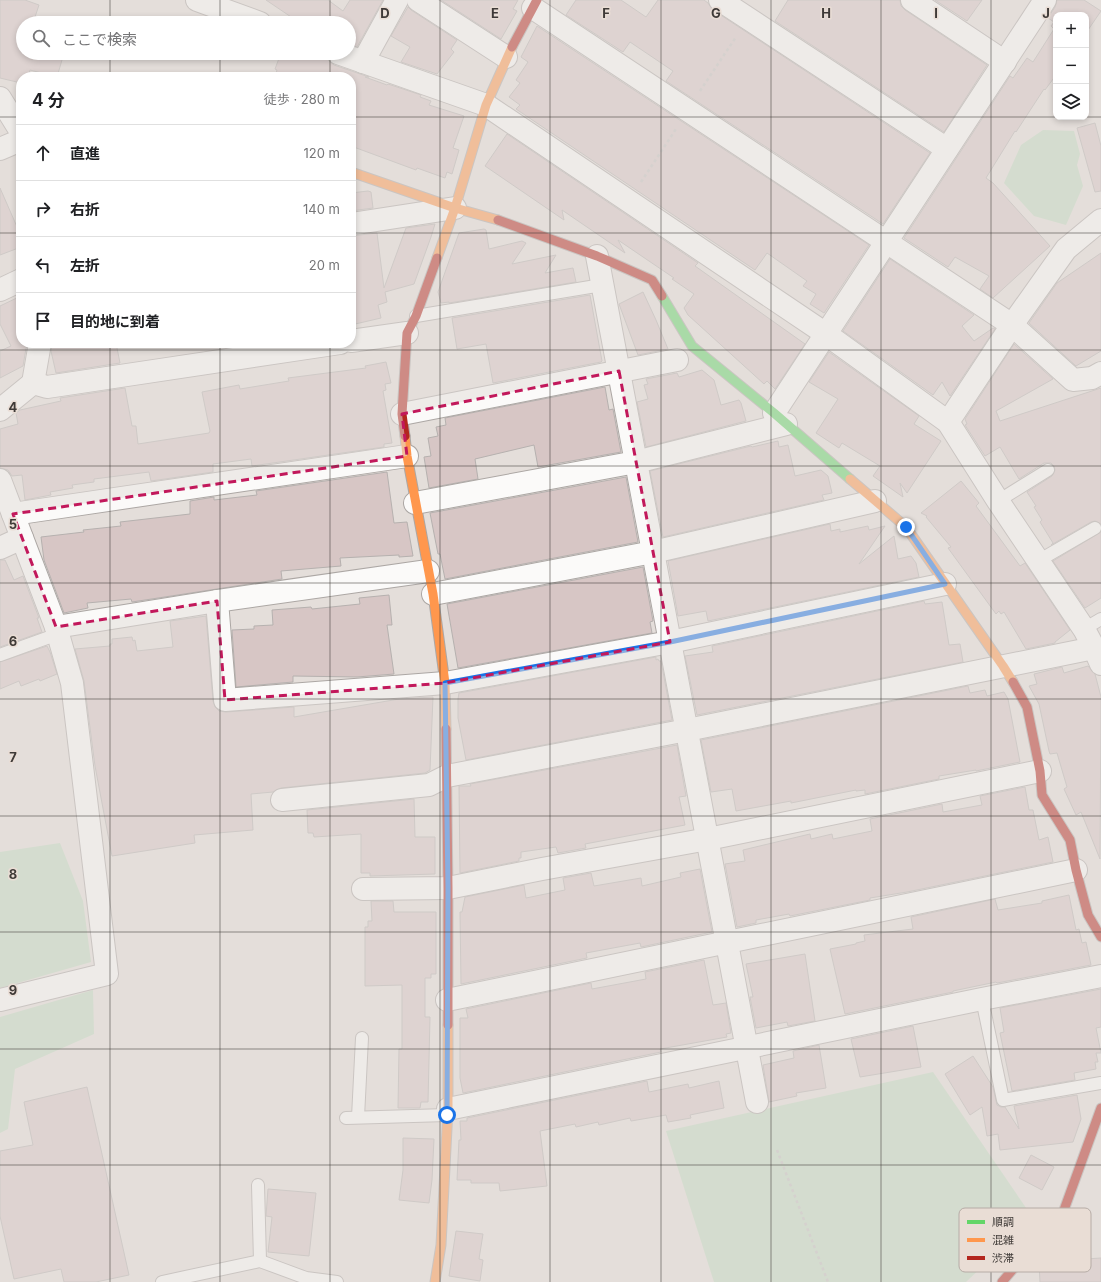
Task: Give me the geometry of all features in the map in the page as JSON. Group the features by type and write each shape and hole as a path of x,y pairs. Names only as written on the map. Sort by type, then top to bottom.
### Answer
{"street":[{"path":"197,0 221,5 245,16"},
{"path":"363,62 397,0"},
{"path":"418,0 506,57"},
{"path":"720,0 947,149"},
{"path":"912,0 1005,62"},
{"path":"416,503 636,462 780,418 826,334 1045,0"},
{"path":"435,1282 441,1245 447,1112 448,888 445,683 432,594 407,456 402,414 412,324 455,208 486,105 506,57 535,4 886,242 1012,325 1073,380 1092,378 1101,373"},
{"path":"282,800 429,785 447,776 687,730 1003,666 1098,656 1092,624 1038,561 948,422 826,334 486,105 356,59"},
{"path":"0,98 16,124"},
{"path":"0,149 16,142"},
{"path":"356,174 455,208 506,222 597,256 652,280 692,346 780,418 906,527 1003,666 1027,707 1040,771 1042,795 1070,840 1088,915 1101,937"},
{"path":"356,223 455,208"},
{"path":"948,422 1012,325 1066,249 1101,220"},
{"path":"597,256 757,1102"},
{"path":"0,290 16,282"},
{"path":"356,340 412,324"},
{"path":"0,410 33,383 39,348"},
{"path":"33,383 47,387 307,348"},
{"path":"402,414 677,360"},
{"path":"13,514 407,456"},
{"path":"0,480 57,631 72,684 107,974 0,1000"},
{"path":"432,594 653,552 875,501"},
{"path":"0,548 22,538"},
{"path":"57,631 218,601 428,572"},
{"path":"218,601 225,700 445,683 670,642 945,584"},
{"path":"363,889 448,888 542,869 708,839 1040,771"},
{"path":"447,1000 1076,870"},
{"path":"447,1112 982,999 1101,976"},
{"path":"1065,1208 1101,1108"},
{"path":"1002,1282 1013,1276"}],"lane":[{"path":"412,324 602,285"},
{"path":"998,501 1048,470"},
{"path":"1038,561 1095,528"},
{"path":"0,655 57,631"},
{"path":"982,999 1003,1100 1101,1083"},
{"path":"358,1118 362,1038"},
{"path":"346,1118 447,1112"},
{"path":"258,1185 260,1261"},
{"path":"162,1282 260,1261 306,1278 337,1282"}],"path":[{"path":"777,1150 828,1282"}],"highlighted area":[{"path":"619,371 670,642 445,683 225,700 217,601 56,627 13,514 407,456 402,414"}],"green space":[{"path":"1043,130 1074,131 1080,154 1077,165 1083,186 1066,225 1034,216 1004,183 1021,145"},
{"path":"60,843 83,901 91,962 0,988 0,852"},
{"path":"93,990 94,1034 15,1069 8,1129 0,1133 0,1017"},
{"path":"933,1072 1026,1208 959,1208 959,1272 976,1272 966,1282 714,1282 666,1131"}],"building":[{"path":"0,0 25,0 39,5 35,16 16,16 16,60 62,60 58,72 38,72 30,70 29,72 16,72 16,82 0,78"},
{"path":"266,0 328,0 343,11 350,0 383,0 357,47 356,16 290,16"},
{"path":"441,0 518,0 513,9 517,11 501,39"},
{"path":"576,0 621,0 646,17 658,0 704,0 713,10 930,153 883,224 666,81 673,71 630,42 623,52 566,15"},
{"path":"788,0 900,0 901,6 905,10 987,65 944,132 775,21"},
{"path":"935,0 982,0 967,21"},
{"path":"1057,0 1084,0 1101,11 1089,29 1089,12 1053,12 1053,21 1048,18 1055,7"},
{"path":"408,7 457,40 451,49 454,52 437,74 401,62 410,47 391,36"},
{"path":"537,26 869,245 824,313 810,304 816,294 803,286 807,281 767,253 755,270 516,109 520,105 509,97 520,83 516,80 528,62 521,57"},
{"path":"1053,31 1053,79 1045,90 1044,89 1016,132 1015,131 986,178 993,183 1050,246 993,298 980,289 989,276 955,257 948,267 904,238 1010,76 1013,78 1027,58 1033,62"},
{"path":"278,60 328,60 334,65 354,72 276,72 277,70 275,69"},
{"path":"356,73 387,85 388,84 421,95 420,97 431,101 429,105 464,116 453,148 459,150 452,174 447,172 445,178 417,168 416,170 356,148"},
{"path":"1095,123 1101,146 1101,191 1095,192 1077,128"},
{"path":"507,134 698,263 695,266 805,344 775,389 767,381 764,384 688,315 684,308 694,294 672,279 674,278 618,240 625,253 562,210 564,220 485,166"},
{"path":"0,188 16,225 16,249 0,255"},
{"path":"356,192 371,192 373,208 356,210"},
{"path":"435,224 414,284 385,292 387,302 378,305 381,318 356,324 356,235 377,233 384,288 406,228"},
{"path":"484,229 486,230 489,249 522,241 526,243 512,264 556,255 545,273 573,268 576,282 449,303 441,303 438,292 459,233"},
{"path":"1101,253 1101,351 1076,366 1029,323 1057,283"},
{"path":"890,259 974,315 962,326 974,341 993,328 995,329 950,396 942,382 933,395 843,331"},
{"path":"643,292 668,349 638,355 619,304"},
{"path":"590,295 601,362 493,383 486,344 457,349 452,318"},
{"path":"16,298 16,348 26,348 23,366 0,378 0,351 11,346 0,324 0,306"},
{"path":"1014,344 1053,379 996,411 1000,421 1101,388 1101,524 1095,521 1091,522 1051,545 1053,543 1040,522 1042,520 1034,507 1036,506 1027,492 1052,476 1055,470 1054,466 1051,463 1044,463 1019,479 1000,447 985,456 965,425 967,424 965,419"},
{"path":"51,348 117,348 120,363 56,373"},
{"path":"829,352 919,416 914,424 941,441 907,493 900,483 903,497 873,476 880,466 842,443 839,448 816,433 838,399 809,382"},
{"path":"386,362 391,383 385,384 386,390 383,391 392,443 384,444 384,447 252,466 251,459 213,464 213,472 151,481 149,472 94,479 94,482 72,485 73,488 50,492 51,495 25,500 22,475 12,476 8,470 0,468 0,429 18,424 16,413 20,410 61,401 60,398 125,388 132,426 136,426 138,444 209,433 210,431 202,392 239,385 240,389 289,381 288,378 366,368 365,366"},
{"path":"702,370 714,380 721,405 739,400 746,421 646,447 637,402 648,399 644,385 648,384 646,379 677,373 679,377"},
{"path":"605,387 609,410 613,409 621,452 538,467 534,445 475,459 478,479 429,488 424,457 431,456 428,438 438,436 436,427 446,425 445,418"},
{"path":"778,441 779,447 788,445 795,476 821,470 828,476 832,493 822,495 824,500 663,537 650,471 751,446"},
{"path":"387,472 394,523 407,522 413,556 399,557 399,555 340,558 341,566 281,571 282,579 132,602 131,599 87,603 88,608 64,613 44,560 41,537 84,532 83,530 121,526 120,522 190,514 190,501 214,497 214,500 257,495 256,491"},
{"path":"626,477 638,542 445,579 440,554 438,554 430,513"},
{"path":"961,481 979,503 976,506 1020,566 1025,563 1070,630 1055,643 1026,649 1004,612 1001,614 999,611 996,614 948,548 951,547 926,517 927,516 921,513"},
{"path":"830,524 831,531 840,529 840,532 868,526 869,530 885,526 859,564 894,536 898,559 911,556 916,563 919,577 708,621 706,611 678,616 668,561"},
{"path":"1101,532 1101,598 1085,608 1053,561"},
{"path":"0,560 5,560 14,580 23,576 39,618 37,618 42,632 0,647"},
{"path":"643,567 653,621 650,622 652,633 458,668 447,604"},
{"path":"389,595 392,625 387,625 394,674 357,677 293,676 293,682 236,687 232,630 254,629 254,626 273,625 272,610 311,607 312,609 360,604 359,598"},
{"path":"924,601 925,604 942,602 949,645 960,644 963,662 697,715 685,656 713,652 712,646"},
{"path":"206,616 213,701 215,707 219,711 226,712 294,707 294,717 399,699 433,697 430,770 425,773 281,788 273,792 251,794 253,830 194,835 195,843 112,856 95,766 84,681 75,649 110,646 110,644 112,644 112,639 132,637 133,641 135,640 137,651 173,647 170,621"},
{"path":"47,646 57,674 40,681 39,679 21,686 19,681 0,689 0,662"},
{"path":"656,657 656,660 658,659 661,661 672,720 466,760 458,718 459,693"},
{"path":"1088,666 1095,674 1101,697 1100,859 1081,812 1076,815 1064,789 1067,787 1057,753 1050,754 1039,704 1029,686 1037,684 1034,674 1062,667 1064,673"},
{"path":"968,686 970,693 985,690 987,696 1004,692 1008,699 1020,762 976,771 939,776 939,779 865,794 865,790 856,790 791,803 791,801 736,811 732,789 711,792 701,740"},
{"path":"677,745 686,796 679,797 685,825 585,844 586,848 558,853 556,847 521,852 521,858 519,858 519,861 460,873 459,786 471,786 470,784"},
{"path":"1025,787 1029,810 1033,810 1039,840 1048,837 1053,862 907,892 870,898 870,900 790,916 789,914 756,920 756,923 737,927 725,864 745,861 743,850 810,834 811,839 832,834 833,839 872,831 870,819 942,804 943,812 982,805 980,796"},
{"path":"414,799 415,837 435,837 435,874 370,876 370,873 361,873 361,834 314,837 313,833 308,833 307,810"},
{"path":"700,869 712,932 641,947 640,943 586,953 587,958 461,984 460,912 462,912 465,897 524,885 526,898 565,890 563,878 591,873 594,886 641,878 642,886 681,877 680,873"},
{"path":"1069,895 1076,930 1079,929 1082,943 1086,942 1091,965 996,982 845,1014 830,949 865,941 864,935 913,929 911,917 995,899 998,910 1042,903 1042,901"},
{"path":"371,901 393,901 394,912 436,912 436,974 431,974 431,978 425,978 425,1017 430,1017 428,1102 421,1102 420,1108 398,1108 399,1049 402,1049 402,985 365,986 365,927 368,927 368,921 372,921"},
{"path":"805,954 815,1021 788,1026 787,1022 756,1028 750,997 753,997 746,964"},
{"path":"704,960 713,1005 726,1003 731,1033 726,1034 727,1037 660,1049 661,1052 463,1093 460,1078 460,1018 468,1018 466,1009 591,983 592,989 646,979 645,972"},
{"path":"1101,989 1101,1027 1096,1028 1101,1053 1096,1053 1098,1062 1095,1062 1096,1069 1074,1073 1075,1080 1012,1091 1000,1033 1004,1032 1000,1008"},
{"path":"913,1026 921,1067 860,1077 851,1039"},
{"path":"819,1045 826,1088 796,1093 797,1096 769,1102 763,1065 794,1058 793,1051"},
{"path":"973,1056 993,1087 997,1105 1005,1107 1019,1129 1014,1106 1077,1095 1081,1119 1073,1142 1000,1150 998,1134 987,1136 982,1107 970,1115 945,1074"},
{"path":"647,1081 649,1092 688,1084 689,1088 719,1081 724,1108 690,1115 691,1118 668,1122 666,1115 631,1121 630,1118 599,1125 598,1122 576,1127 575,1124 540,1131 547,1186 500,1191 499,1183 471,1183 471,1180 457,1180 459,1140 461,1140 460,1121 467,1121 467,1118"},
{"path":"87,1087 129,1275 96,1282 64,1282 61,1269 14,1279 0,1216 0,1151 33,1145 24,1102"},
{"path":"403,1138 434,1139 429,1203 399,1200 403,1170"},
{"path":"1031,1155 1054,1167 1042,1190 1019,1178"},
{"path":"268,1189 316,1193 309,1256 268,1252 272,1217 266,1216"},
{"path":"456,1231 483,1234 479,1259 483,1260 480,1281 449,1276"},
{"path":"1101,1258 1101,1282 1040,1282 1040,1272 1091,1272 1091,1259"}],"traffic: fast":[{"path":"662,296 692,346 774,413 850,479"}],"traffic: slow":[{"path":"437,258 455,208 486,105 512,47"},
{"path":"356,174 455,208 498,220"},
{"path":"405,436 407,456 433,594 445,683 446,729"},
{"path":"850,479 906,527 1013,682"},
{"path":"435,1282 441,1245 448,1109 448,1025"}],"traffic: jam":[{"path":"512,47 537,0"},
{"path":"498,220 597,256 652,280 662,296"},
{"path":"405,436 402,414 407,333 416,316 437,258"},
{"path":"1013,682 1027,707 1040,771 1042,795 1070,840 1088,915 1101,937"},
{"path":"446,729 448,1025"},
{"path":"1065,1208 1101,1108"},
{"path":"1002,1282 1011,1272"}],"route":[{"path":"447,1115 448,888 445,683 670,642 945,584 906,527"}]}
